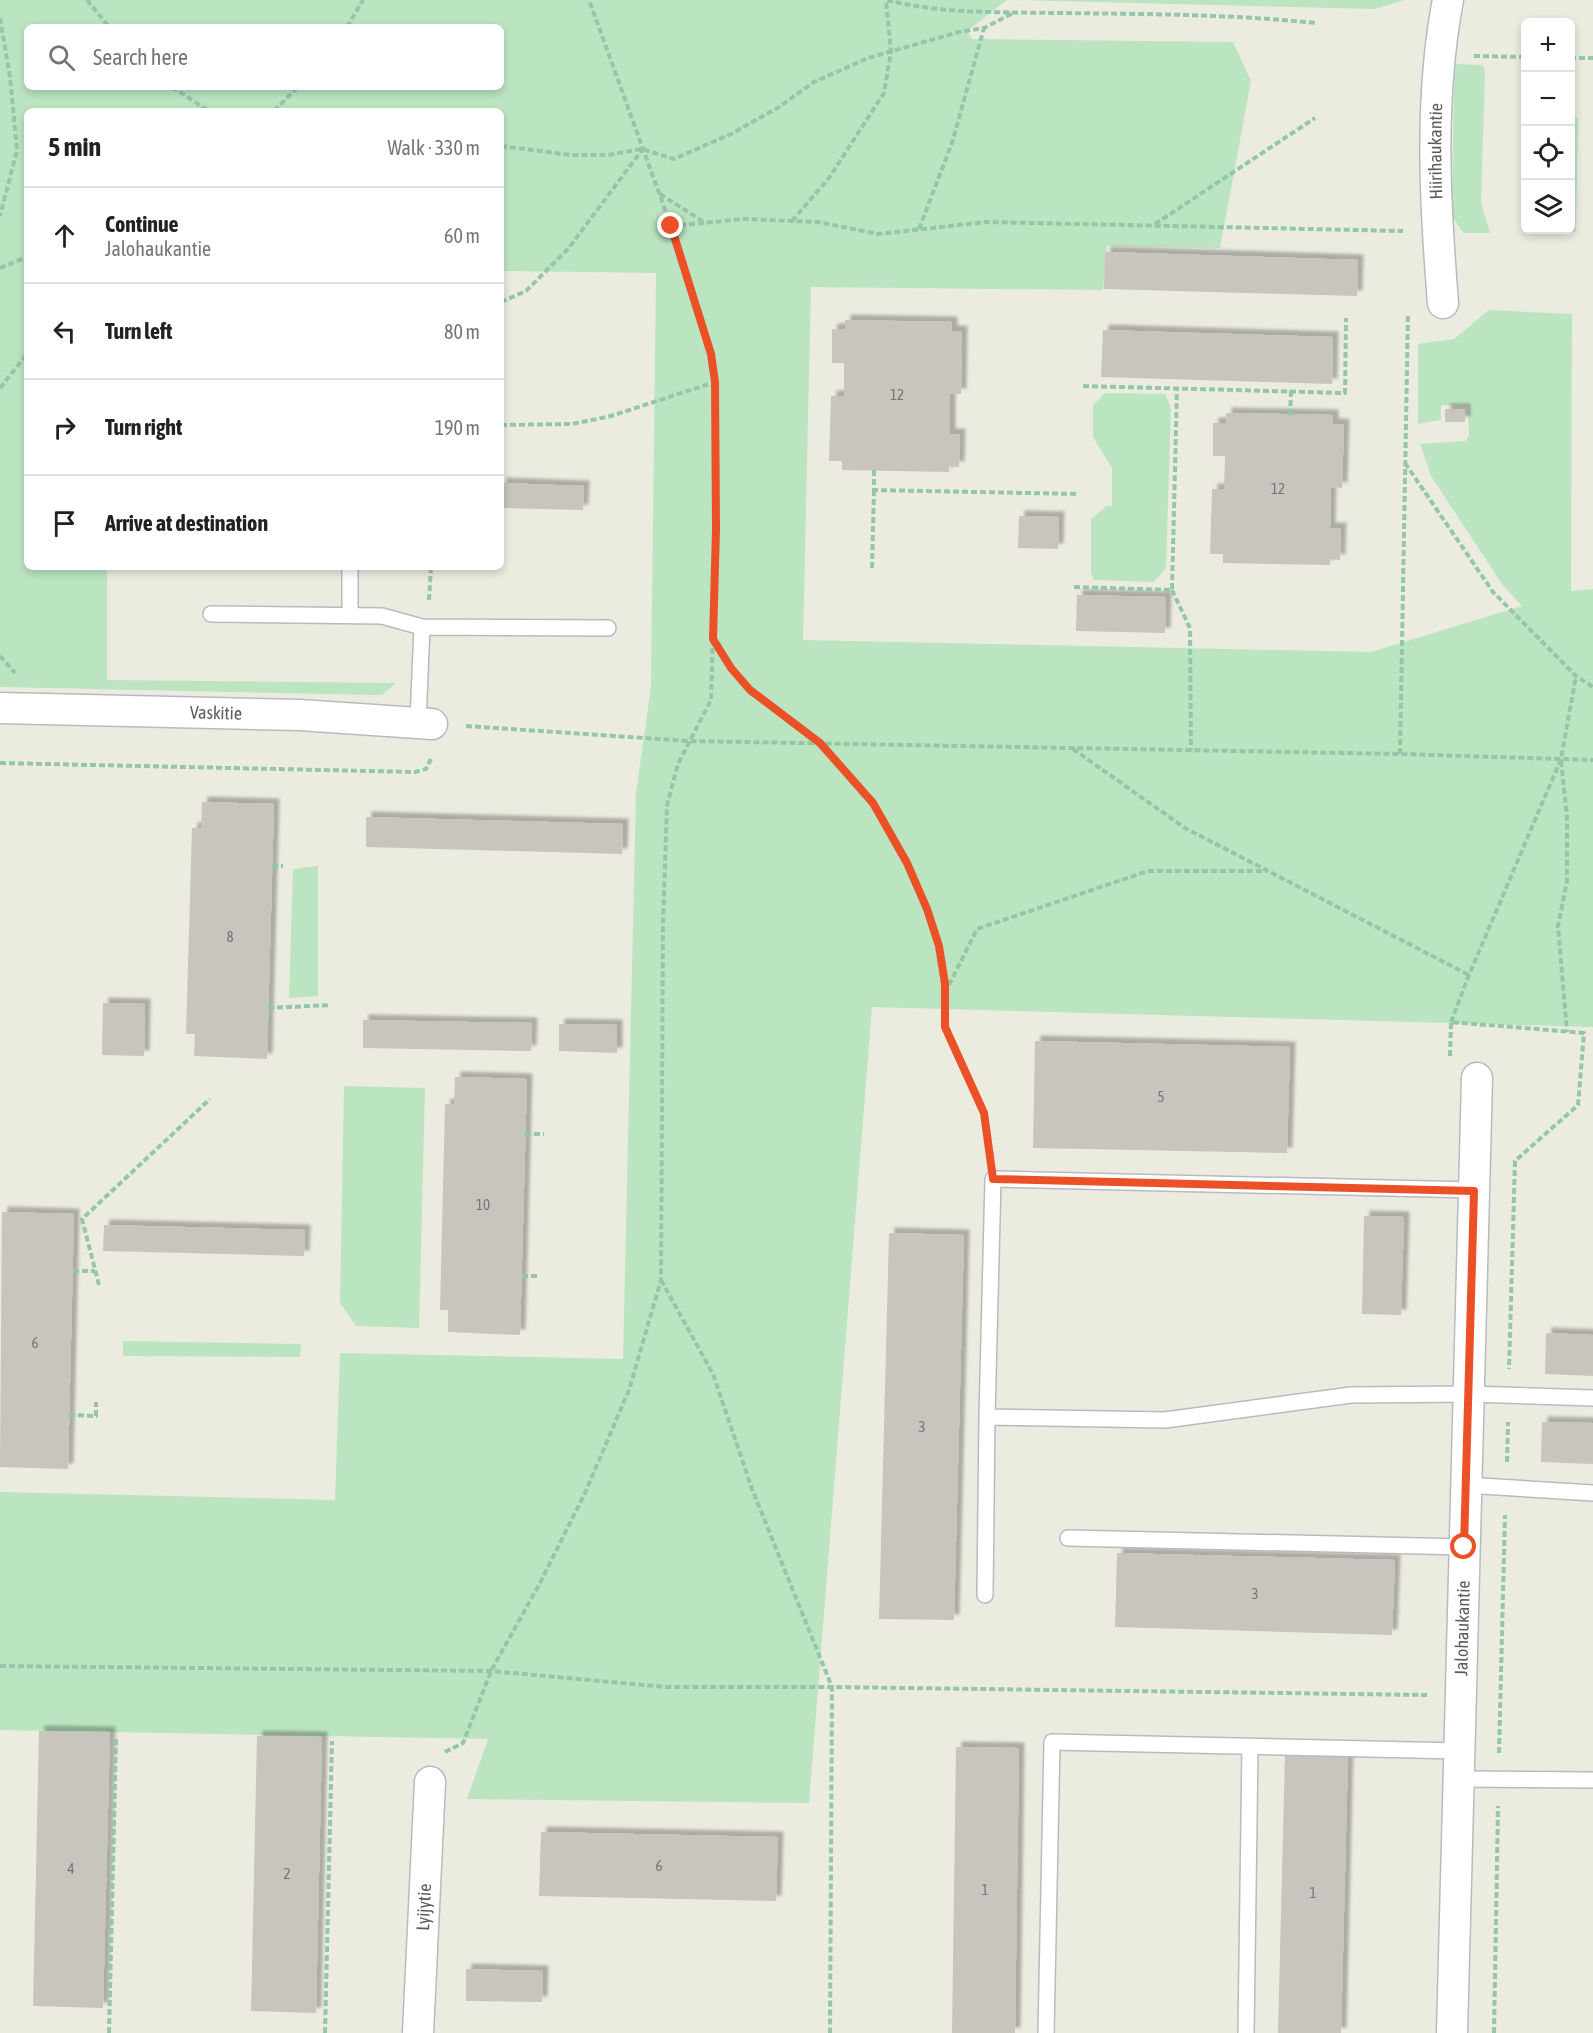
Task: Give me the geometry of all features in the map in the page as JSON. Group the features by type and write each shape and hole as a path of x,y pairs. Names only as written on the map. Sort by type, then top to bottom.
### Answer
{"street":[{"name":"Hiirihaukantie","path":"1443,303 1436,220 1438,55 1448,0"},
{"name":"Vaskitie","path":"0,708 300,715 425,723"},
{"name":"Jalohaukantie","path":"1452,2033 1476,1078"},
{"name":"Lyijytie","path":"418,2033 430,1782"}],"lane":[{"path":"350,570 350,615"},
{"path":"211,614 382,616 422,627 608,628"},
{"path":"422,627 425,723"},
{"path":"985,1594 993,1179 1474,1191"},
{"path":"987,1418 1165,1420 1351,1395 1468,1394 1593,1398"},
{"path":"1466,1485 1593,1493"},
{"path":"1068,1538 1464,1547"},
{"path":"1046,2033 1052,1743 1250,1747 1459,1765 1593,1780"},
{"path":"1246,2033 1250,1747"}],"path":[{"path":"87,0 107,24"},
{"path":"349,24 363,0"},
{"path":"444,1752 463,1743 491,1671 585,1493 629,1390 660,1280 663,924 668,806 678,764 711,700 716,529 715,382 711,354 671,226 589,0"},
{"path":"792,221 829,178 884,93 891,52 887,0 913,7 1015,12 1240,15 1316,23"},
{"path":"504,146 571,155 608,155 642,149 674,159 741,129 779,107 814,82 868,58 959,32 984,28 1015,12"},
{"path":"0,18 10,77 17,150 0,216"},
{"path":"919,230 952,143 984,28"},
{"path":"1575,58 1593,58"},
{"path":"176,90 204,108"},
{"path":"277,108 295,90"},
{"path":"1155,224 1315,117"},
{"path":"504,301 526,291 568,249 642,149"},
{"path":"659,193 704,222"},
{"path":"671,226 744,219 818,222 878,234 986,222 1409,231"},
{"path":"0,268 24,258"},
{"path":"1083,386 1345,393 1346,318"},
{"path":"1400,754 1408,341"},
{"path":"0,388 24,358"},
{"path":"504,425 572,424 601,418 715,382"},
{"path":"1177,388 1172,590 1190,628 1191,750"},
{"path":"1290,391 1290,415"},
{"path":"1405,462 1493,592 1576,676 1593,687"},
{"path":"872,568 874,470"},
{"path":"874,490 1078,494"},
{"path":"1074,587 1172,590"},
{"path":"713,639 731,668 750,690 820,743 873,803 907,863 927,909 939,946 945,994 945,1027 984,1113 993,1179"},
{"path":"1451,1022 1561,759 1576,676"},
{"path":"0,763 415,772 426,769 432,756 425,723 689,741 1400,754 1593,760"},
{"path":"1072,748 1185,828 1469,975"},
{"path":"1561,759 1567,816 1567,881 1558,926 1567,1032"},
{"path":"272,866 283,866"},
{"path":"945,994 977,929 1148,871 1267,871"},
{"path":"268,1008 330,1005"},
{"path":"99,1285 82,1219 210,1100"},
{"path":"525,1134 544,1134"},
{"path":"73,1271 95,1271"},
{"path":"522,1276 540,1276"},
{"path":"660,1280 713,1374 752,1489 832,1687 830,2033"},
{"path":"69,1415 96,1416 96,1402"},
{"path":"0,1666 491,1671 666,1688 832,1687 1432,1695"},
{"path":"109,2033 116,1739"},
{"path":"325,2033 332,1741"}],"green space":[{"path":"0,0 1007,0 967,31 972,39 1233,42 1251,81 1220,248 1107,246 1103,290 811,287 803,640 1371,652 1522,606 1502,584 1431,476 1420,444 1466,441 1469,435 1468,406 1441,405 1441,420 1418,424 1418,344 1454,339 1489,310 1572,314 1571,591 1593,589 1593,1027 872,1007 809,1803 467,1799 488,1739 0,1730 0,1492 335,1500 340,1353 623,1359 636,793 651,687 656,273 504,271 504,108 24,108 24,570 107,570 107,680 396,683 382,695 0,687"},
{"path":"1011,0 1404,0 1375,9"},
{"path":"1454,64 1482,65 1485,70 1481,203 1490,233 1463,233 1452,216"},
{"path":"1575,118 1578,118 1575,232"},
{"path":"1105,393 1165,394 1171,408 1166,568 1154,582 1094,580 1091,573 1091,519 1106,506 1112,506 1112,468 1093,437 1093,405"},
{"path":"318,866 318,996 289,998 293,869"},
{"path":"344,1086 425,1088 419,1328 356,1326 340,1303"},
{"path":"123,1341 301,1344 300,1357 123,1356"}],"building":[{"path":"1105,252 1358,260 1357,296 1104,289"},
{"path":"845,320 952,322 952,331 962,331 961,394 950,394 950,434 960,434 959,467 949,466 949,472 842,470 842,461 829,461 831,396 844,396 844,363 832,363 832,329 845,329"},
{"path":"1103,330 1333,337 1332,384 1101,377"},
{"path":"1445,409 1465,409 1465,422 1445,422"},
{"path":"1226,413 1333,415 1333,424 1344,424 1342,488 1331,487 1330,528 1341,528 1340,560 1330,559 1330,565 1223,563 1223,554 1210,554 1212,489 1224,489 1225,456 1213,456 1213,423 1226,423"},
{"path":"504,483 584,486 583,510 504,508"},
{"path":"1019,516 1059,517 1058,549 1018,548"},
{"path":"1077,595 1166,597 1165,633 1076,631"},
{"path":"202,802 274,804 267,1059 194,1056 195,1034 186,1034 192,828 201,828"},
{"path":"366,817 623,824 622,854 366,847"},
{"path":"103,1003 145,1004 144,1056 102,1055"},
{"path":"363,1020 532,1023 531,1051 363,1048"},
{"path":"559,1024 617,1025 617,1053 559,1051"},
{"path":"1035,1041 1290,1047 1287,1153 1033,1148"},
{"path":"455,1077 527,1079 520,1335 448,1332 448,1310 440,1310 445,1104 454,1104"},
{"path":"2,1212 74,1214 68,1469 0,1467"},
{"path":"1364,1216 1404,1217 1401,1315 1362,1314"},
{"path":"104,1225 305,1230 304,1256 103,1251"},
{"path":"889,1233 964,1235 954,1620 879,1619"},
{"path":"1546,1333 1593,1335 1593,1376 1545,1374"},
{"path":"1542,1422 1593,1423 1593,1464 1541,1462"},
{"path":"1117,1553 1395,1560 1392,1635 1115,1627"},
{"path":"39,1731 110,1732 103,2008 33,2006"},
{"path":"257,1736 322,1737 316,2013 251,2011"},
{"path":"956,1747 1019,1748 1015,2033 952,2033"},
{"path":"1285,1753 1348,1754 1341,2033 1278,2033"},
{"path":"541,1832 778,1837 776,1901 539,1896"},
{"path":"466,1969 543,1971 542,2002 466,2001"}],"route":[{"path":"671,226 711,354 715,382 716,529 713,639 731,668 750,690 820,743 873,803 907,863 927,909 939,946 945,984 945,1027 984,1113 993,1179 1474,1191 1464,1547"}]}
